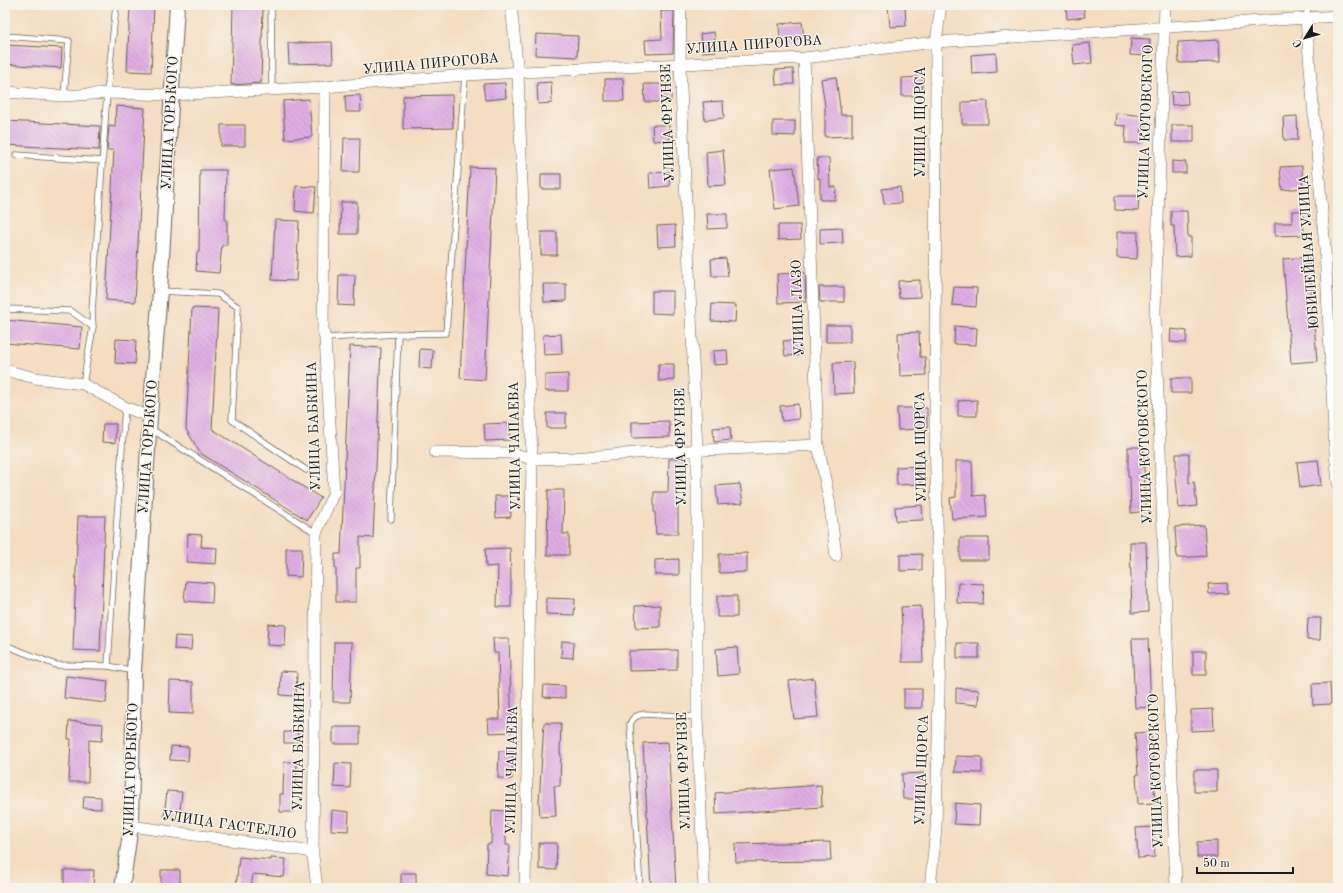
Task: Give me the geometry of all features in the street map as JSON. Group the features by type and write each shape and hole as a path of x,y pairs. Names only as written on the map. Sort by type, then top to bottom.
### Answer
{"street":[{"name":"УЛИЦА ГОРЬКОГО","path":"122,888 131,826 134,671 149,422 160,291 177,5"},
{"name":"УЛИЦА ЧАПАЕВА","path":"511,5 518,72 532,459 525,888"},
{"name":"УЛИЦА ФРУНЗЕ","path":"681,5 680,65 697,451 697,717 704,888"},
{"name":"УЛИЦА ЩОРСА","path":"930,888 936,829 940,647 935,430 936,42 941,5"},
{"name":"УЛИЦА КОТОВСКОГО","path":"1165,5 1155,312 1176,888"},
{"name":"УЛИЦА ПИРОГОВА","path":"5,92 64,96 107,93 172,95 325,87 465,75 804,58 936,42 1338,16"},
{"name":"ЮБИЛЕЙНАЯ УЛИЦА","path":"1306,19 1325,249 1338,483"},
{"name":"УЛИЦА ЛАЗО","path":"804,58 818,444 830,499 836,556"},
{"name":"УЛИЦА БАБКИНА","path":"313,856 316,534 334,492 324,330 325,87"},
{"path":"5,370 35,378 82,384 125,407 149,422"},
{"path":"435,452 512,453 532,459 818,444"},
{"name":"УЛИЦА ГАСТЕЛЛО","path":"131,826 307,851 313,856"},
{"path":"313,856 317,888"}],"lane":[{"path":"82,384 93,326 92,311 107,93 116,5"},
{"path":"271,5 272,90"},
{"path":"1306,19 1308,5"},
{"path":"5,36 69,40 64,96"},
{"path":"325,338 446,332 465,75"},
{"path":"16,155 103,161"},
{"path":"160,291 218,294 238,307 232,420 306,470"},
{"path":"5,310 71,311 93,326"},
{"path":"391,519 398,334"},
{"path":"108,666 125,407"},
{"path":"149,422 316,534"},
{"path":"5,645 56,665 108,666 134,671"},
{"path":"640,888 630,724 632,719 637,715 644,714 697,717"}],"building":[{"path":"130,5 154,5 151,72 127,71"},
{"path":"233,5 263,5 261,83 231,85"},
{"path":"888,5 905,5 906,26 890,27"},
{"path":"1066,5 1083,5 1085,17 1067,19"},
{"path":"661,11 674,11 673,53 646,54 645,40 662,39"},
{"path":"802,22 804,38 780,40 779,24"},
{"path":"714,32 716,51 702,52 700,34"},
{"path":"536,34 578,36 577,57 535,55"},
{"path":"1131,38 1150,39 1149,56 1130,55"},
{"path":"1219,40 1220,62 1179,63 1178,42"},
{"path":"332,42 333,63 289,64 288,43"},
{"path":"1090,43 1092,63 1074,65 1072,45"},
{"path":"5,45 62,48 61,68 5,64"},
{"path":"996,53 997,72 972,74 971,55"},
{"path":"793,69 794,84 776,85 775,70"},
{"path":"836,77 841,115 852,115 852,136 825,137 825,106 821,79"},
{"path":"922,77 922,96 902,96 902,78"},
{"path":"605,79 623,79 624,101 605,101"},
{"path":"551,82 552,103 538,104 537,83"},
{"path":"505,83 506,98 485,100 483,84"},
{"path":"644,84 671,84 671,102 645,102"},
{"path":"1187,91 1188,104 1172,105 1171,92"},
{"path":"360,95 361,112 346,112 345,96"},
{"path":"452,95 453,128 403,129 403,96"},
{"path":"309,99 312,137 285,139 283,101"},
{"path":"723,101 724,118 705,120 703,102"},
{"path":"988,101 988,124 962,124 962,102"},
{"path":"116,106 145,108 135,302 106,300 114,150 107,150 109,126 115,127"},
{"path":"1116,113 1145,116 1144,128 1142,127 1141,143 1125,143 1126,126 1115,125"},
{"path":"1297,116 1298,140 1284,140 1283,117"},
{"path":"5,121 100,126 99,150 5,145"},
{"path":"773,121 795,121 795,136 773,135"},
{"path":"221,125 245,125 245,146 221,146"},
{"path":"652,125 669,125 670,140 653,141"},
{"path":"1172,125 1194,125 1194,142 1172,142"},
{"path":"344,138 360,138 359,172 343,172"},
{"path":"723,150 726,185 708,186 706,152"},
{"path":"817,158 829,158 830,187 836,187 835,200 820,200 820,178 818,179"},
{"path":"1172,161 1186,162 1186,173 1172,173"},
{"path":"1302,166 1303,188 1282,190 1280,167"},
{"path":"470,167 495,168 485,380 460,378"},
{"path":"794,167 799,206 775,209 770,169"},
{"path":"200,170 226,170 225,220 227,220 227,245 222,245 219,273 196,271 197,252 199,252"},
{"path":"669,172 670,186 650,188 649,173"},
{"path":"541,174 561,174 561,189 541,189"},
{"path":"296,186 316,187 314,213 295,211"},
{"path":"900,187 901,203 884,204 882,189"},
{"path":"1115,196 1139,196 1138,211 1115,210"},
{"path":"341,202 357,202 357,234 340,234"},
{"path":"1171,211 1187,211 1188,237 1191,237 1191,256 1175,257 1174,226 1171,226"},
{"path":"1292,211 1303,211 1304,235 1275,236 1275,223 1292,223"},
{"path":"707,214 727,214 727,228 708,229"},
{"path":"275,220 299,221 296,281 272,280"},
{"path":"675,225 676,246 658,247 657,226"},
{"path":"778,225 800,225 801,239 778,240"},
{"path":"842,228 843,243 820,244 820,229"},
{"path":"541,232 557,232 557,255 541,255"},
{"path":"1117,232 1138,232 1137,259 1117,258"},
{"path":"1309,257 1317,361 1291,363 1283,259"},
{"path":"726,258 728,276 712,276 711,259"},
{"path":"805,273 806,302 778,303 777,274"},
{"path":"339,275 355,275 354,306 338,305"},
{"path":"920,280 920,297 899,298 898,281"},
{"path":"543,284 566,284 566,301 544,302"},
{"path":"819,287 844,287 844,302 820,302"},
{"path":"954,287 977,288 976,307 952,305"},
{"path":"652,291 673,291 673,314 652,313"},
{"path":"712,304 736,305 735,322 711,321"},
{"path":"192,308 218,309 212,429 321,498 307,520 200,453 186,429"},
{"path":"5,320 82,327 80,349 5,343"},
{"path":"826,325 850,325 850,342 826,342"},
{"path":"955,326 977,328 976,345 954,344"},
{"path":"1171,329 1187,331 1186,343 1170,342"},
{"path":"919,332 920,357 925,357 926,375 900,376 898,333"},
{"path":"561,334 562,354 544,355 543,335"},
{"path":"116,339 136,340 135,364 115,363"},
{"path":"800,340 801,355 785,356 783,341"},
{"path":"350,346 381,348 373,538 360,537 360,568 356,568 356,602 336,602 335,554 341,554"},
{"path":"420,349 433,350 432,369 419,368"},
{"path":"727,350 728,364 714,365 713,351"},
{"path":"853,362 854,393 834,394 833,363"},
{"path":"658,364 674,364 674,380 659,381"},
{"path":"568,374 568,391 545,391 545,375"},
{"path":"1171,378 1191,378 1191,393 1171,393"},
{"path":"977,400 977,416 958,416 958,401"},
{"path":"798,404 799,419 782,421 780,406"},
{"path":"897,408 927,408 927,429 898,430"},
{"path":"547,413 566,413 566,428 547,428"},
{"path":"669,421 670,437 632,438 632,422"},
{"path":"509,423 510,440 485,441 484,424"},
{"path":"103,424 116,424 115,443 102,442"},
{"path":"730,427 731,440 714,442 713,428"},
{"path":"1128,447 1143,447 1146,511 1131,513 1130,477 1128,477"},
{"path":"1176,454 1189,454 1189,483 1194,482 1197,506 1179,508 1176,478"},
{"path":"685,458 685,476 678,476 678,534 656,534 654,492 668,492 669,459"},
{"path":"1318,460 1321,485 1300,488 1297,462"},
{"path":"956,461 972,461 973,496 985,495 987,517 952,519 950,498 956,497"},
{"path":"920,466 921,484 897,485 896,467"},
{"path":"740,484 743,503 718,505 716,486"},
{"path":"548,490 564,490 563,534 569,534 569,555 547,555"},
{"path":"495,496 510,496 511,517 496,518"},
{"path":"922,505 923,520 896,521 895,507"},
{"path":"78,516 105,516 100,651 73,650"},
{"path":"1204,525 1206,556 1177,558 1175,527"},
{"path":"188,534 202,535 201,547 217,548 216,564 187,562"},
{"path":"960,538 989,538 989,560 960,560"},
{"path":"1130,542 1146,542 1148,612 1132,613"},
{"path":"286,548 302,548 301,577 286,576"},
{"path":"510,548 511,607 497,607 498,566 486,567 485,549"},
{"path":"747,553 747,572 719,573 719,554"},
{"path":"922,554 922,570 900,571 900,555"},
{"path":"679,559 679,575 655,575 655,560"},
{"path":"186,581 213,583 212,603 184,601"},
{"path":"958,583 984,584 983,604 957,603"},
{"path":"1227,583 1228,593 1209,594 1208,584"},
{"path":"717,596 737,596 737,617 717,617"},
{"path":"546,598 575,599 574,615 546,614"},
{"path":"660,605 660,627 636,628 635,606"},
{"path":"921,606 923,662 902,662 901,607"},
{"path":"1308,618 1321,618 1320,640 1307,640"},
{"path":"268,624 286,625 285,646 267,645"},
{"path":"175,636 192,637 191,650 174,649"},
{"path":"493,638 509,638 512,732 489,733 488,719 500,719 498,653 494,653"},
{"path":"1132,639 1148,639 1151,707 1135,708"},
{"path":"562,641 574,642 573,658 561,657"},
{"path":"334,642 352,642 350,702 333,702"},
{"path":"957,643 979,643 979,658 957,658"},
{"path":"737,647 739,674 718,676 716,649"},
{"path":"677,650 677,670 629,671 629,651"},
{"path":"1193,651 1206,651 1206,675 1193,675"},
{"path":"281,671 297,672 296,696 280,695"},
{"path":"66,676 108,681 106,703 64,698"},
{"path":"814,678 818,717 794,719 789,681"},
{"path":"170,681 193,682 193,714 169,713"},
{"path":"1330,683 1331,704 1313,705 1312,684"},
{"path":"544,685 565,686 565,698 543,697"},
{"path":"956,688 979,690 978,705 956,703"},
{"path":"904,689 922,689 922,708 904,708"},
{"path":"1213,709 1214,730 1191,731 1191,710"},
{"path":"69,721 103,724 102,741 89,740 88,782 69,782 71,739 68,739"},
{"path":"544,723 561,723 560,786 554,786 556,816 540,817 539,802"},
{"path":"333,727 360,727 360,744 333,744"},
{"path":"284,732 298,732 298,743 284,743"},
{"path":"1151,732 1155,803 1138,804 1136,775 1138,775 1135,733"},
{"path":"668,742 676,888 651,888 643,743"},
{"path":"171,746 189,747 188,761 170,760"},
{"path":"499,751 513,751 512,779 498,778"},
{"path":"956,756 982,757 982,773 955,772"},
{"path":"284,762 297,762 293,812 280,812 280,794 283,794"},
{"path":"335,763 351,764 350,788 334,787"},
{"path":"1194,770 1217,770 1217,792 1194,792"},
{"path":"924,773 925,799 903,799 902,774"},
{"path":"821,785 822,807 716,814 715,793"},
{"path":"167,791 182,792 179,818 164,816"},
{"path":"84,796 101,797 101,809 83,808"},
{"path":"955,803 980,805 979,825 954,824"},
{"path":"332,810 349,812 348,831 331,830"},
{"path":"492,810 506,811 506,845 510,845 508,876 486,874 487,844 491,844"},
{"path":"1153,827 1155,857 1138,858 1136,828"},
{"path":"1217,841 1217,857 1197,857 1197,842"},
{"path":"830,842 831,861 736,862 735,844"},
{"path":"539,843 557,843 556,870 539,869"},
{"path":"239,857 271,860 271,858 286,859 284,877 253,874 251,888 236,888"},
{"path":"64,870 94,870 93,888 64,888"},
{"path":"161,870 180,870 180,885 161,885"},
{"path":"401,873 416,873 416,888 401,888"}]}
